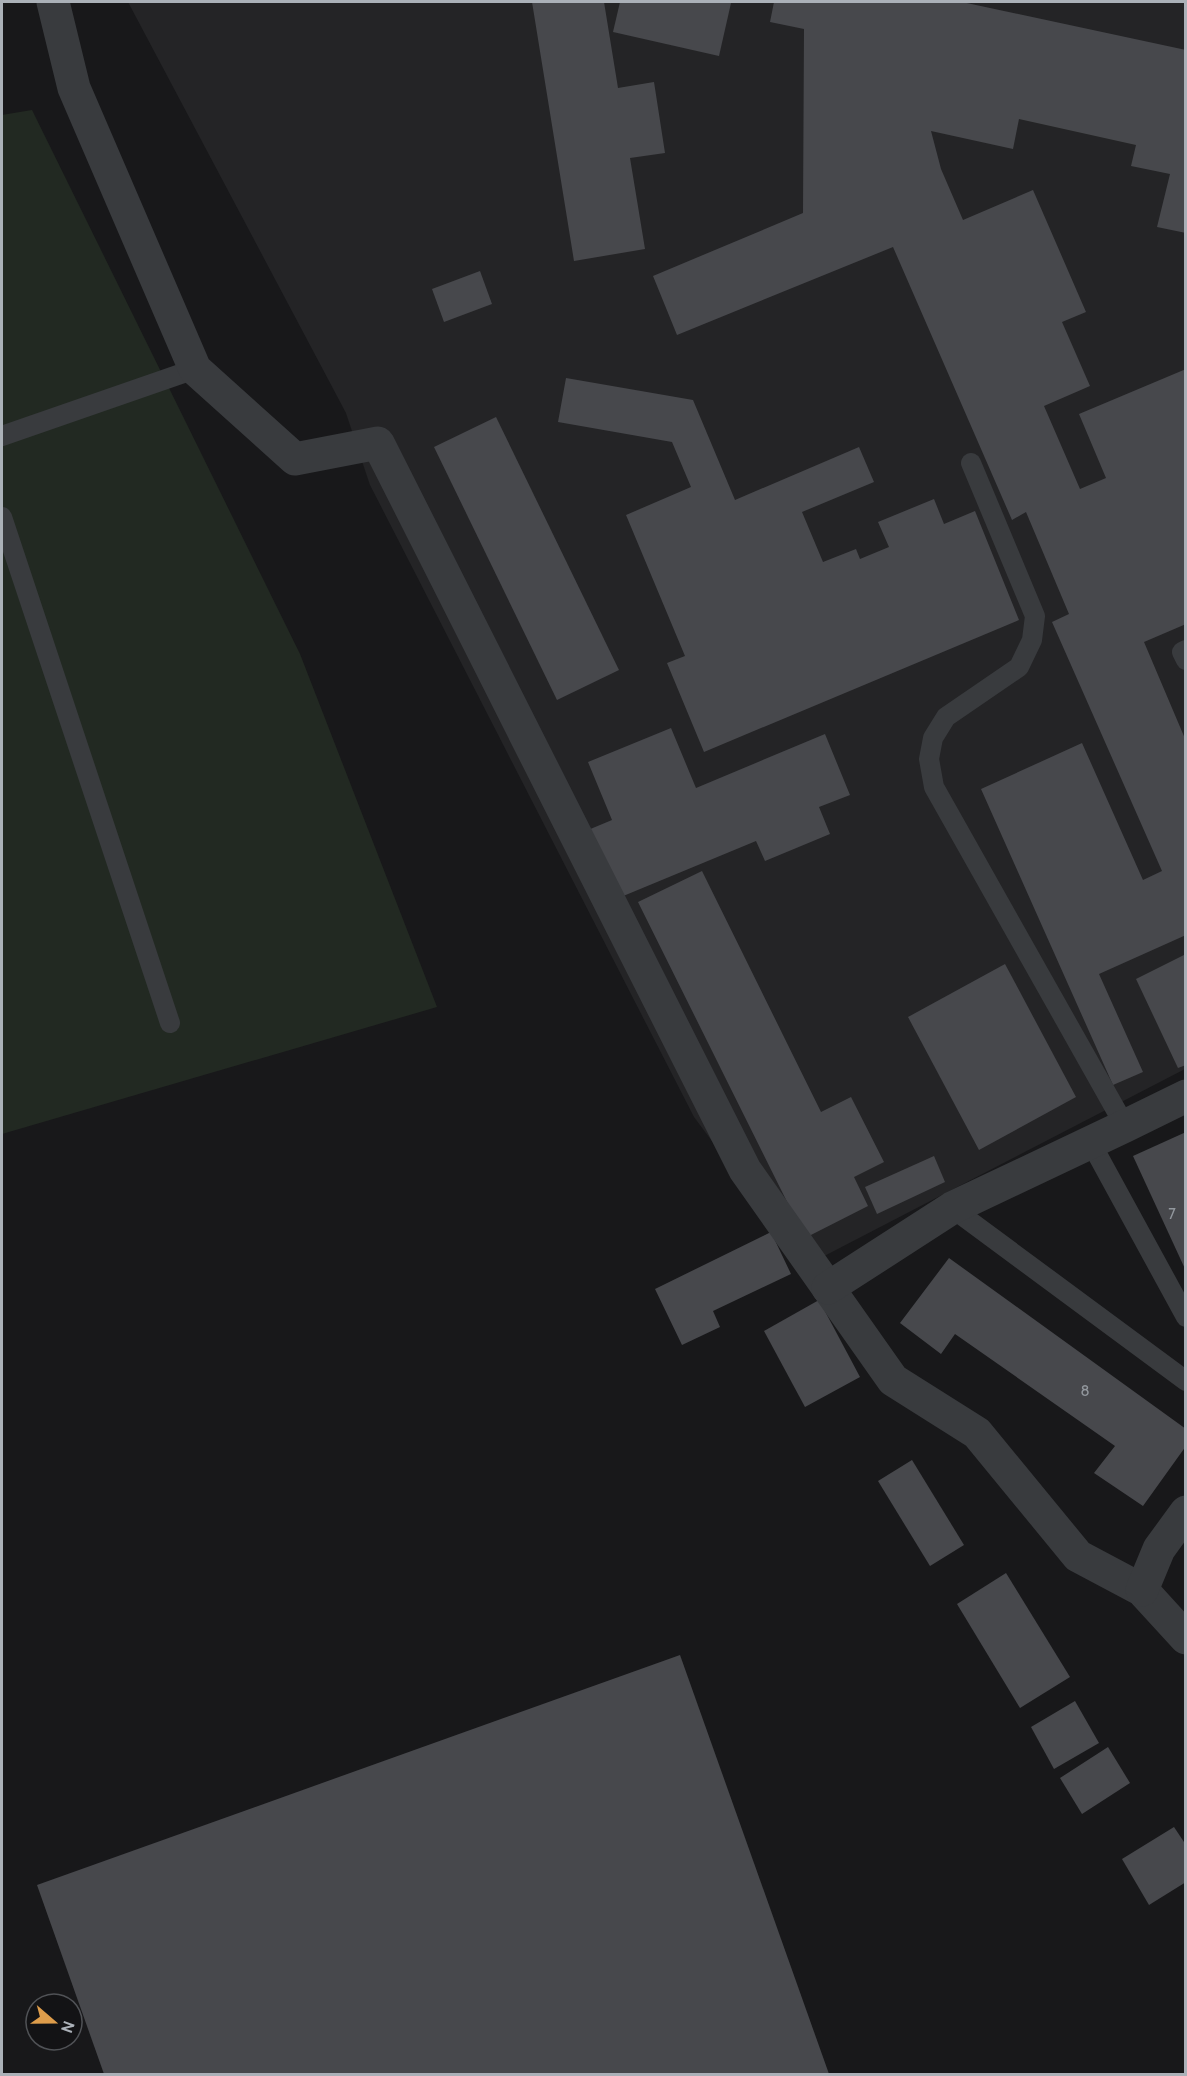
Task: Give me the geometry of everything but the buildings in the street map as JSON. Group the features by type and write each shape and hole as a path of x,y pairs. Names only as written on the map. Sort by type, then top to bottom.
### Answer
{"street":[{"path":"53,2 74,88 195,369 295,459 378,443 745,1170 893,1380 977,1433 1078,1557 1142,1590 1185,1638"},
{"path":"828,1288 952,1208 1185,1096"},
{"path":"1142,1590 1159,1549 1185,1512"}],"lane":[{"path":"2,436 195,369"},
{"path":"971,464 1035,616 1032,640 1018,667 946,717 933,738 929,759 934,787 1125,1126"},
{"path":"2,518 170,1023"},
{"path":"1185,650 1182,652 1185,660"},
{"path":"1091,1143 1185,1317"},
{"path":"952,1208 1185,1381"}],"shaded area":[{"path":"128,2 1185,2 1185,1069 805,1266 694,1117 370,485 346,413"},
{"path":"32,110 300,654 437,1007 2,1134 2,115"}]}
